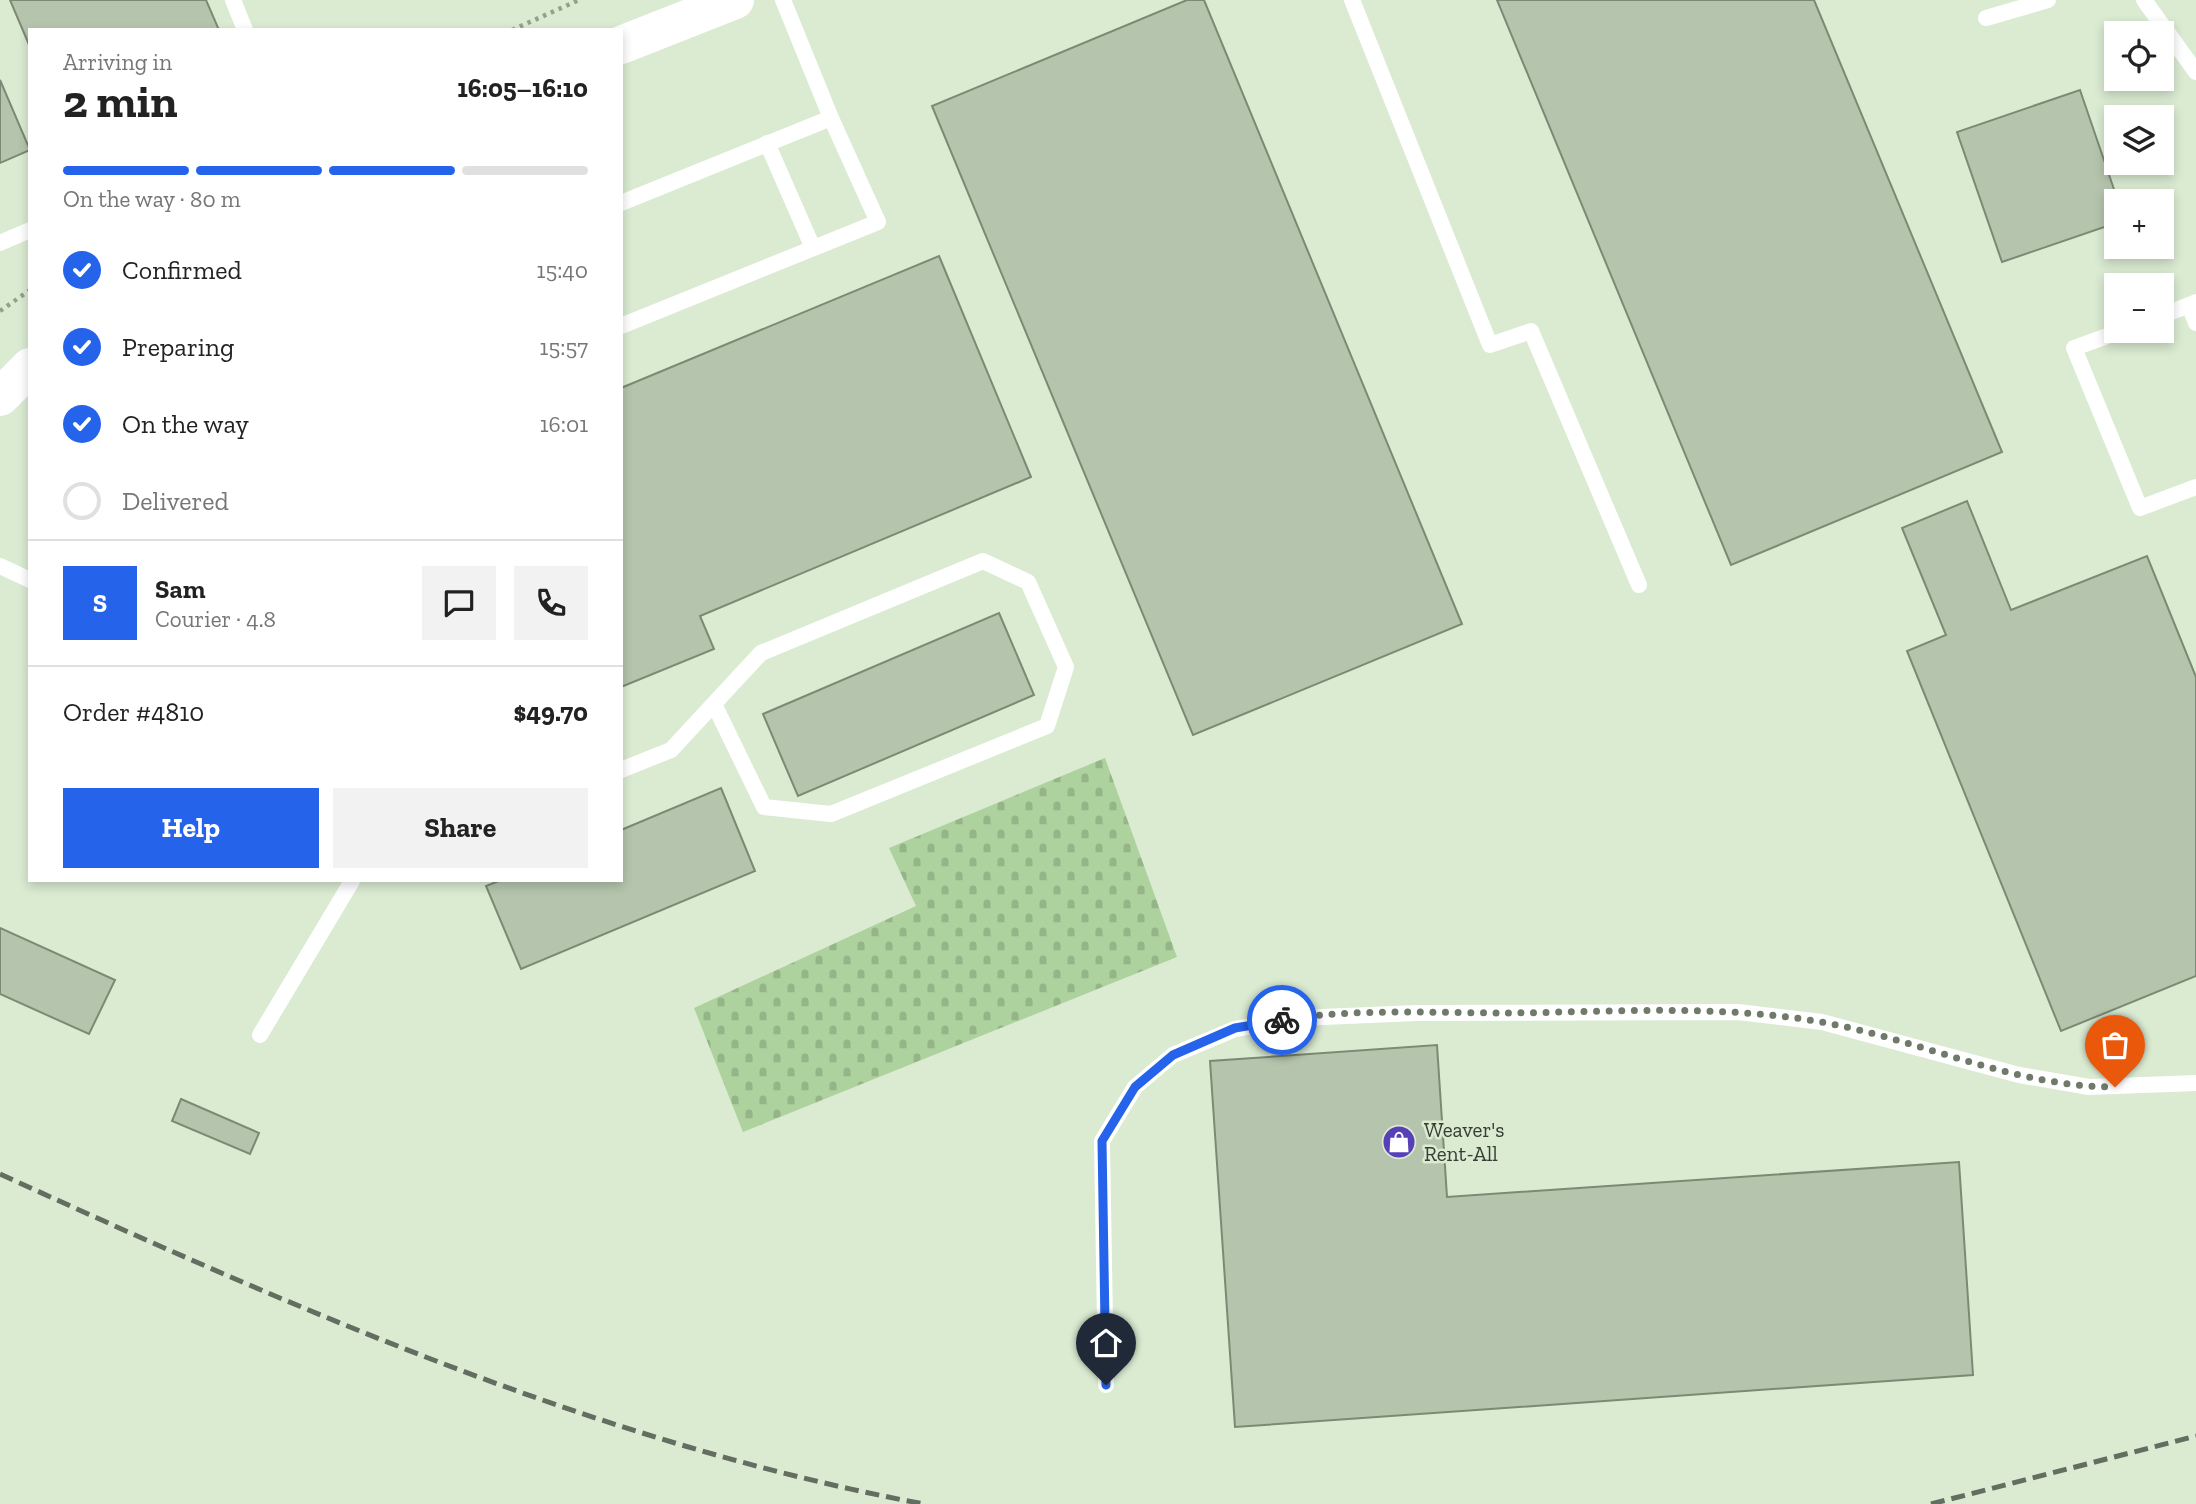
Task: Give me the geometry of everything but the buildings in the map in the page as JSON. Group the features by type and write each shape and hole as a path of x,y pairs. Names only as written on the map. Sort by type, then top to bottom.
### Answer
{"main road":[{"path":"623,44 735,0"},
{"path":"0,397 28,369"}],"lane":[{"path":"233,0 244,28"},
{"path":"623,325 878,222 831,118 783,0"},
{"path":"1352,0 1490,345 1531,331 1639,585"},
{"path":"1986,19 2048,0"},
{"path":"2144,0 2196,72"},
{"path":"623,202 831,118"},
{"path":"767,144 813,248"},
{"path":"0,243 28,231"},
{"path":"2174,311 2193,304 2196,323"},
{"path":"2104,337 2074,348 2140,508 2196,487"},
{"path":"623,769 671,750 761,653 983,561 1028,582 1066,667 1047,726 831,814 764,807 714,704"},
{"path":"0,566 28,578"},
{"path":"260,1035 352,882"},
{"path":"1106,1385 1102,1141 1135,1087 1173,1055 1235,1028 1299,1017 1417,1013 1738,1012 1822,1022 2019,1075 2089,1087 2196,1083"}],"path":[{"path":"516,28 579,0"},
{"path":"0,311 28,291"}],"green space":[{"path":"1105,758 1177,957 743,1132 694,1008 916,906 889,848"}],"railway":[{"path":"0,1174 338,1322 568,1409 685,1446 804,1478 924,1504"},
{"path":"1931,1504 2196,1436"}],"way so far":[{"path":"1282,1020 1299,1017 1417,1013 1738,1012 1822,1022 2019,1075 2089,1087 2115,1087"}],"place":[{"name":"Weaver's Rent-All","path":"1399,1142"}],"route":[{"path":"1106,1385 1102,1141 1135,1087 1173,1055 1235,1028 1282,1020"}]}
